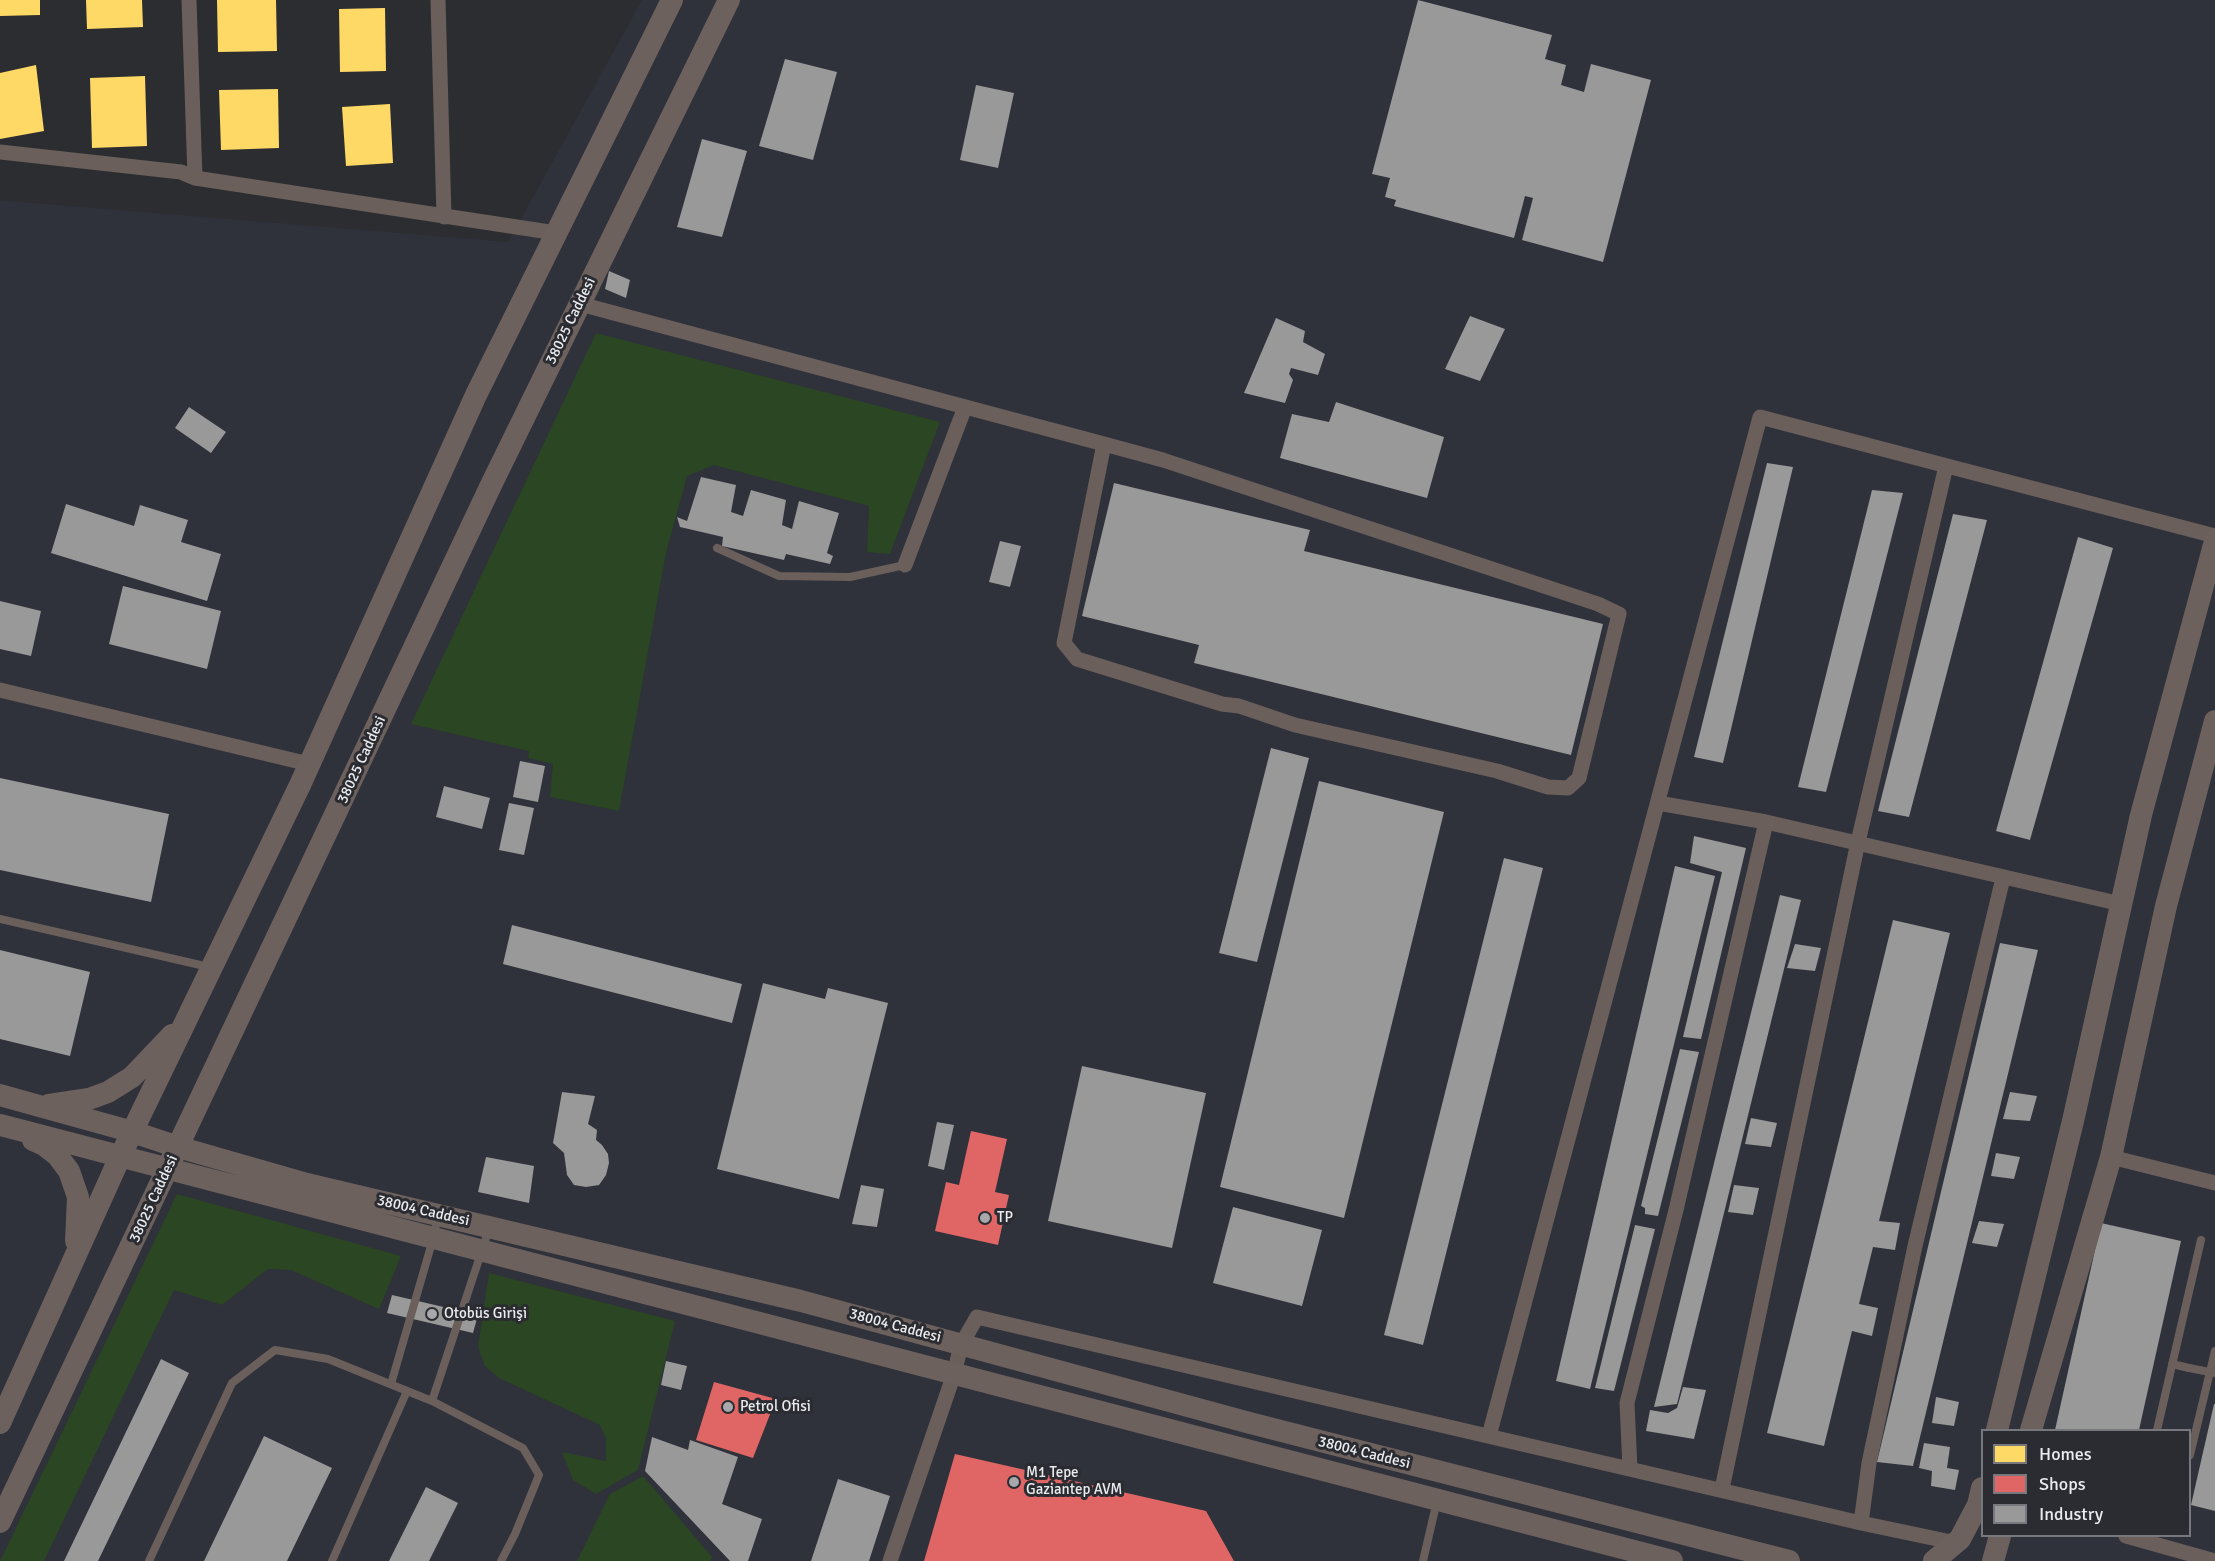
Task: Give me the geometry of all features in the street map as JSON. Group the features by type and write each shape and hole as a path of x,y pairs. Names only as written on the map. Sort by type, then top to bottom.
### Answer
{"street":[{"path":"189,0 195,178"},
{"path":"438,0 444,217"},
{"path":"0,1423 120,1156 309,764 476,395 672,0"},
{"name":"38025 Caddesi","path":"0,1522 492,483 729,0"},
{"path":"0,152 181,172 195,178 556,233"},
{"path":"580,304 1104,444 1163,460 1598,604 1619,614 1579,778 1568,788 1548,787 1497,771 1295,724 1239,706 1222,705 1077,659 1064,643 1104,444"},
{"path":"904,565 965,407"},
{"path":"1489,1436 1760,417 2215,536"},
{"path":"1722,1490 1858,842 1946,466"},
{"path":"1997,1429 2073,1121 2141,815 2215,541"},
{"path":"0,690 309,764"},
{"path":"2032,1429 2111,1157 2166,906 2215,721"},
{"path":"1658,803 1767,822 2121,904"},
{"path":"1630,1469 1627,1402 1676,1210 1767,822"},
{"path":"1861,1523 1869,1463 1915,1246 2003,878"},
{"path":"41,1107 89,1099 108,1092 132,1077 186,1021"},
{"name":"38004 Caddesi","path":"0,1095 307,1184 801,1301 1250,1424 1789,1561"},
{"path":"1,1125 44,1145 57,1155 69,1171 78,1197 79,1215 75,1258"},
{"name":"38004 Caddesi","path":"1,1125 1672,1561"},
{"path":"2111,1157 2215,1183"},
{"path":"890,1561 954,1374 961,1345 977,1317 1861,1523 1958,1552"},
{"path":"1437,1500 1447,1474"},
{"path":"1958,1552 1960,1539 1980,1497"},
{"path":"1993,1561 2001,1537"},
{"path":"2134,1537 2168,1541 2215,1561"},
{"path":"1934,1561 1958,1552"}],"lane":[{"path":"717,548 779,576 850,577 904,565"},
{"path":"0,919 212,968"},
{"path":"390,1384 438,1215"},
{"path":"432,1401 490,1227"},
{"path":"2157,1429 2201,1240"},
{"path":"148,1561 232,1383 275,1350 328,1359 432,1401 523,1448 539,1475 515,1534 501,1561"},
{"path":"2191,1451 2215,1351"},
{"path":"2172,1364 2215,1373"},
{"path":"332,1561 407,1391"},
{"path":"1423,1561 1437,1500"}],"shaded area":[{"path":"642,0 2215,0 2215,1561 0,1561 0,200 508,242"}],"green space":[{"path":"596,333 940,422 890,554 867,552 869,506 714,465 687,476 666,553 619,811 550,797 553,764 528,758 529,751 411,724"},
{"path":"177,1194 401,1256 379,1309 291,1270 268,1269 222,1305 174,1290 44,1561 0,1561"},
{"path":"489,1273 675,1321 638,1470 596,1494 573,1480 562,1452 606,1461 606,1438 600,1425 499,1378 485,1366 478,1347"},
{"path":"643,1476 712,1557 710,1561 577,1561 610,1494"}],"building: Homes":[{"path":"0,0 40,0 40,15 0,16"},
{"path":"86,0 142,0 143,27 87,29"},
{"path":"217,0 276,0 277,51 218,52"},
{"path":"385,8 386,71 340,72 339,9"},
{"path":"36,65 44,131 0,139 0,73"},
{"path":"145,76 147,146 92,148 90,78"},
{"path":"278,89 279,148 221,150 219,90"},
{"path":"390,104 393,163 346,166 342,107"}],"building: Shops":[{"path":"971,1131 1007,1139 995,1192 1009,1195 998,1245 935,1231 946,1182 959,1185"},
{"path":"714,1382 776,1399 753,1458 696,1440"},
{"name":"M1 Tepe Gaziantep AVM","path":"955,1454 1206,1511 1234,1561 924,1561"}],"building: Industry":[{"path":"1418,0 1552,35 1545,59 1566,65 1561,85 1584,92 1591,64 1651,80 1603,262 1522,240 1533,198 1525,196 1514,238 1394,206 1396,200 1385,197 1390,178 1372,174"},
{"path":"785,59 837,72 813,160 759,146"},
{"path":"976,85 1014,93 998,168 960,160"},
{"path":"702,139 747,151 722,237 677,227"},
{"path":"609,271 630,280 626,298 605,289"},
{"path":"1470,316 1505,329 1480,381 1445,369"},
{"path":"1276,318 1305,331 1303,342 1325,354 1318,375 1291,368 1289,374 1293,380 1285,403 1244,393"},
{"path":"1336,402 1444,437 1427,498 1280,458 1292,414 1329,422"},
{"path":"189,407 226,432 211,453 175,428"},
{"path":"1767,463 1793,467 1723,763 1694,757"},
{"path":"701,477 736,485 731,512 743,516 751,490 786,500 782,525 792,529 799,501 839,513 827,553 833,556 830,564 786,554 784,560 722,546 723,537 680,527 677,517 687,521"},
{"path":"1114,483 1310,530 1304,551 1603,624 1571,755 1194,663 1199,645 1082,616"},
{"path":"1872,490 1903,493 1826,792 1798,787"},
{"path":"66,504 134,526 140,505 188,520 181,542 221,554 207,601 51,553"},
{"path":"1953,514 1987,520 1909,817 1878,811"},
{"path":"2078,537 2113,548 2030,840 1996,831"},
{"path":"1000,541 1021,546 1010,587 989,582"},
{"path":"123,586 221,611 207,669 109,644"},
{"path":"0,601 41,611 31,656 0,649"},
{"path":"1271,748 1309,758 1257,962 1219,953"},
{"path":"520,761 545,766 538,802 513,797"},
{"path":"0,778 169,814 151,902 0,870"},
{"path":"1319,781 1444,812 1344,1218 1220,1187"},
{"path":"444,786 490,798 482,829 436,817"},
{"path":"509,803 534,808 524,855 499,850"},
{"path":"1694,836 1746,848 1701,1039 1683,1037 1722,872 1690,863"},
{"path":"1504,858 1543,868 1423,1345 1384,1335"},
{"path":"1675,866 1715,876 1590,1389 1556,1381"},
{"path":"1780,895 1801,900 1677,1404 1654,1407"},
{"path":"1893,920 1950,933 1879,1221 1900,1223 1895,1250 1873,1247 1859,1304 1878,1308 1872,1336 1852,1331 1824,1446 1767,1433"},
{"path":"512,925 742,984 732,1023 503,964"},
{"path":"2000,943 2038,950 1913,1466 1877,1462"},
{"path":"1795,944 1821,948 1815,971 1787,968"},
{"path":"0,950 90,972 70,1056 0,1039"},
{"path":"763,983 825,999 828,988 888,1003 839,1199 717,1169"},
{"path":"1680,1049 1699,1052 1658,1216 1645,1214 1645,1208 1641,1206"},
{"path":"1082,1066 1206,1093 1172,1248 1048,1221"},
{"path":"562,1092 595,1096 588,1124 597,1130 596,1140 608,1154 609,1163 606,1175 599,1185 586,1187 574,1185 567,1175 564,1153 553,1143"},
{"path":"2010,1092 2037,1096 2030,1121 2003,1119"},
{"path":"1751,1118 1777,1123 1771,1147 1745,1144"},
{"path":"937,1122 954,1125 944,1170 928,1166"},
{"path":"1996,1153 2020,1157 2014,1179 1991,1176"},
{"path":"486,1157 534,1166 529,1203 478,1192"},
{"path":"861,1185 884,1189 877,1227 852,1224"},
{"path":"1734,1185 1759,1188 1753,1215 1728,1212"},
{"path":"1233,1207 1322,1230 1302,1306 1213,1283"},
{"path":"1979,1221 2004,1224 1997,1247 1972,1243"},
{"path":"2101,1223 2181,1241 2139,1429 2055,1429"},
{"path":"1635,1225 1655,1229 1614,1391 1595,1388"},
{"name":"Otobüs Girişi","path":"392,1295 478,1315 473,1333 387,1313"},
{"path":"161,1359 189,1373 98,1561 64,1561"},
{"path":"666,1361 687,1366 681,1390 661,1385"},
{"path":"1683,1387 1706,1390 1694,1439 1646,1431 1650,1410 1668,1413 1677,1408"},
{"path":"1936,1397 1959,1402 1954,1426 1932,1423"},
{"path":"2215,1404 2215,1511 2191,1505"},
{"path":"264,1436 332,1468 287,1561 204,1561"},
{"path":"652,1437 688,1450 690,1440 738,1457 722,1504 762,1519 748,1561 730,1561 645,1471"},
{"path":"1924,1443 1950,1447 1947,1468 1959,1470 1955,1490 1931,1486 1932,1471 1919,1468"},
{"path":"838,1479 890,1496 869,1561 811,1561"},
{"path":"426,1487 458,1503 429,1561 389,1561"}],"place":[{"name":"TP","path":"985,1218"},
{"name":"Otobüs Girişi","path":"432,1314"},
{"name":"Petrol Ofisi","path":"728,1407"},
{"name":"M1 Tepe Gaziantep AVM","path":"1014,1482"}]}
